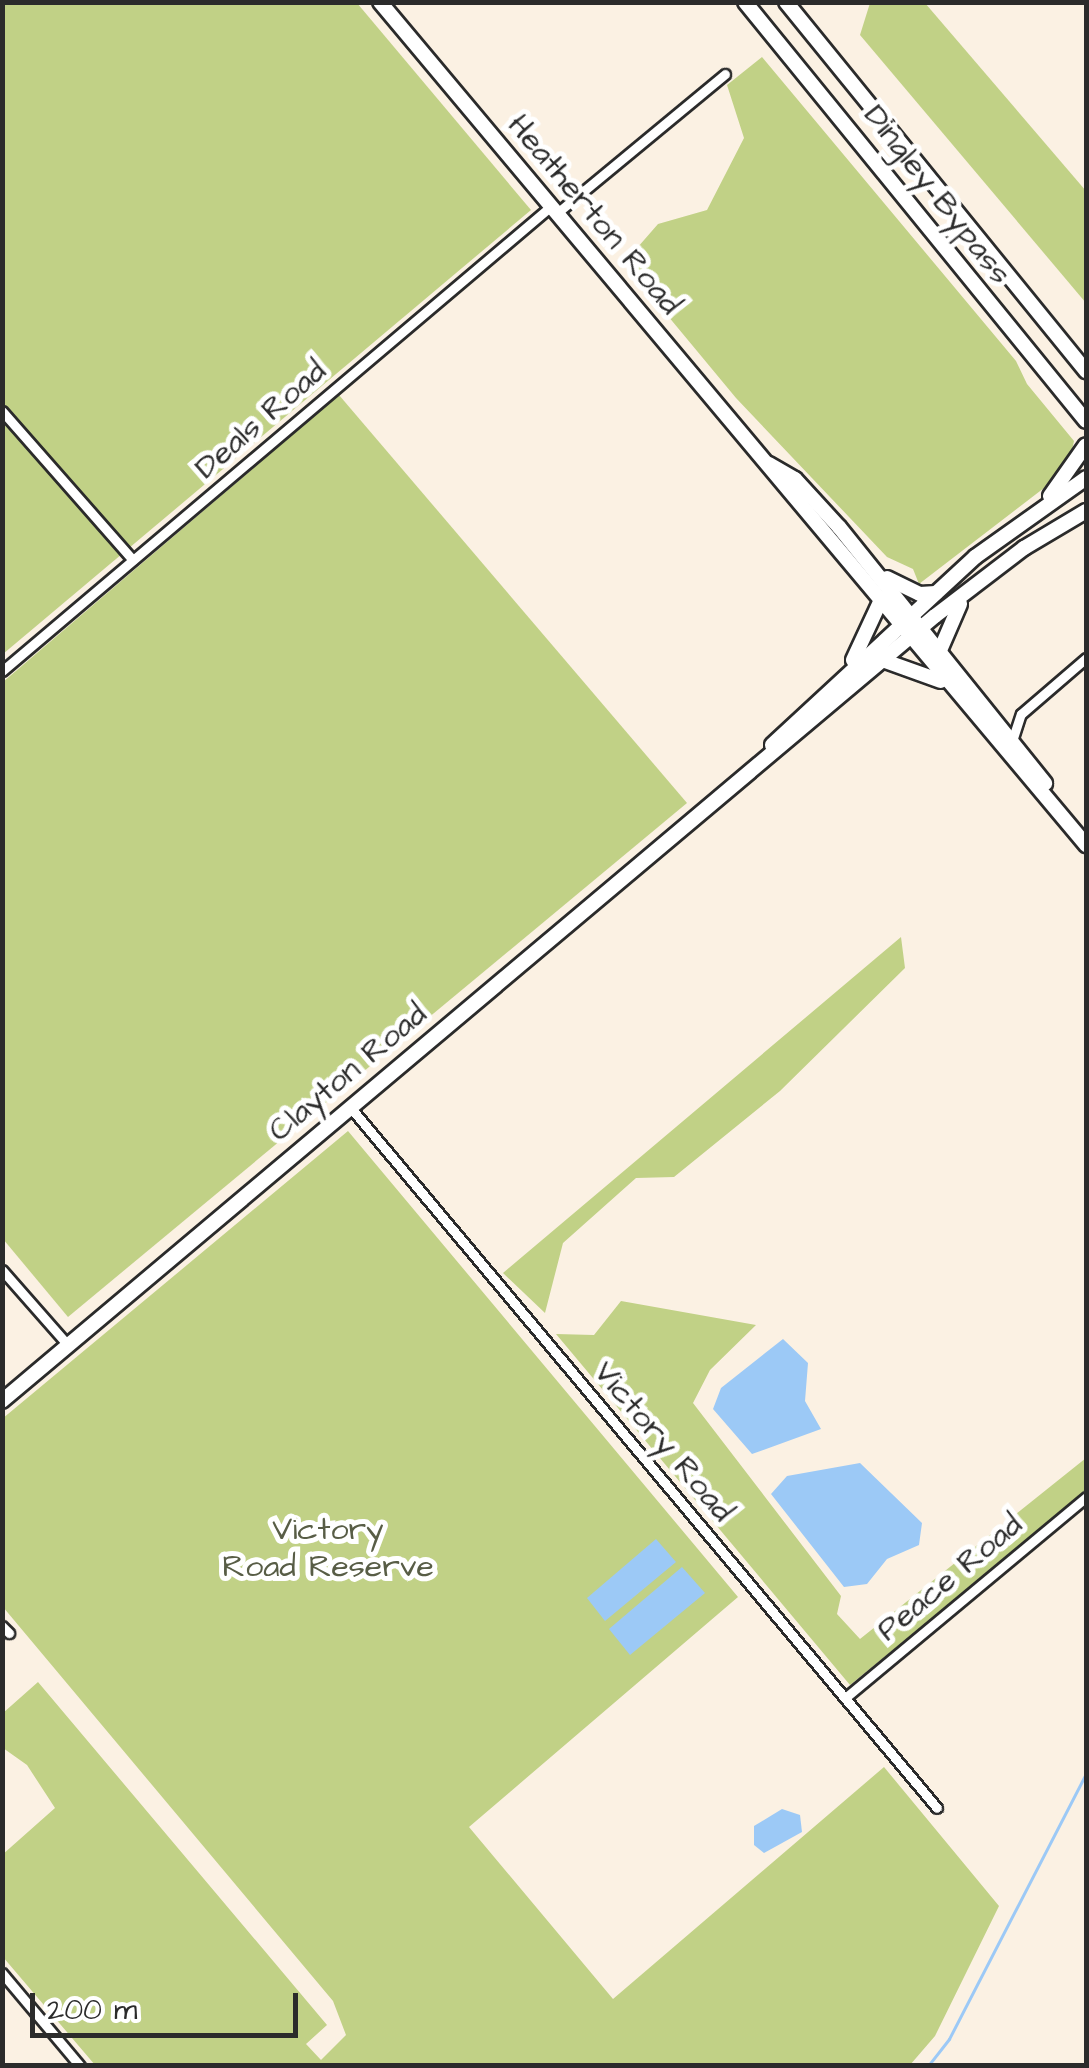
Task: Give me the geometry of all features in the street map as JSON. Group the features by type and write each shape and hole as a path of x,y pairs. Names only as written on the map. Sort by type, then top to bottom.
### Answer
{"main road":[{"name":"Heatherton Road","path":"380,2 1086,845"},
{"name":"Dingley Bypass","path":"745,2 1086,421"},
{"name":"Dingley Bypass","path":"786,2 1086,370"},
{"path":"1070,350 1086,362"},
{"path":"1044,504 1086,444"},
{"name":"Heatherton Road","path":"767,462 796,479 912,614 1086,834"},
{"path":"1044,504 1086,478"},
{"name":"Clayton Road","path":"2,1401 729,788 912,614 1044,504"},
{"name":"Clayton Road","path":"842,682 884,660 974,585 1086,510"},
{"path":"867,562 910,590 936,593"},
{"path":"941,648 946,625 974,585"},
{"path":"842,682 880,602"},
{"path":"884,660 912,666 954,690"}],"street":[{"name":"Deals Road","path":"2,671 554,210 725,74"},
{"path":"2,411 133,560"},
{"path":"1012,741 1021,714 1086,658"},
{"path":"992,713 1021,714"},
{"name":"Victory Road","path":"350,1107 937,1808"},
{"path":"2,1270 68,1345"},
{"name":"Peace Road","path":"845,1698 1086,1497"},
{"path":"2,1973 80,2066"}],"green space":[{"path":"3,3 357,3 531,210 3,654"},
{"path":"870,3 925,3 1086,191 1086,303 860,35"},
{"path":"762,57 1016,361 1027,384 1074,441 1069,464 1044,488 919,584 913,569 887,557 736,398 624,263 658,224 707,210 744,138 727,85"},
{"path":"339,395 687,803 68,1317 3,1239 3,682"},
{"path":"901,937 905,968 780,1091 674,1177 636,1178 563,1243 545,1313 503,1273"},
{"name":"Victory Road Reserve","path":"348,1131 738,1597 469,1827 613,1999 884,1767 999,1906 935,2036 910,2065 95,2065 3,1957 2,1855 55,1808 27,1765 3,1748 3,1713 38,1682 327,2025 306,2044 321,2060 346,2035 333,2001 3,1607 2,1419"},
{"path":"621,1301 756,1325 710,1370 693,1403 841,1596 837,1614 860,1639 1086,1458 1086,1493 850,1685 556,1334 594,1335"}],"water":[{"path":"783,1339 808,1363 805,1401 821,1429 752,1454 713,1409 721,1388"},
{"path":"860,1463 922,1523 919,1545 887,1559 867,1584 844,1587 771,1494 787,1476"},
{"path":"656,1539 676,1562 605,1621 587,1598"},
{"path":"682,1567 705,1593 630,1655 609,1629"},
{"path":"782,1809 800,1815 802,1832 764,1853 754,1845 754,1826"}],"waterway":[{"path":"928,2066 949,2039 1086,1774"}]}
